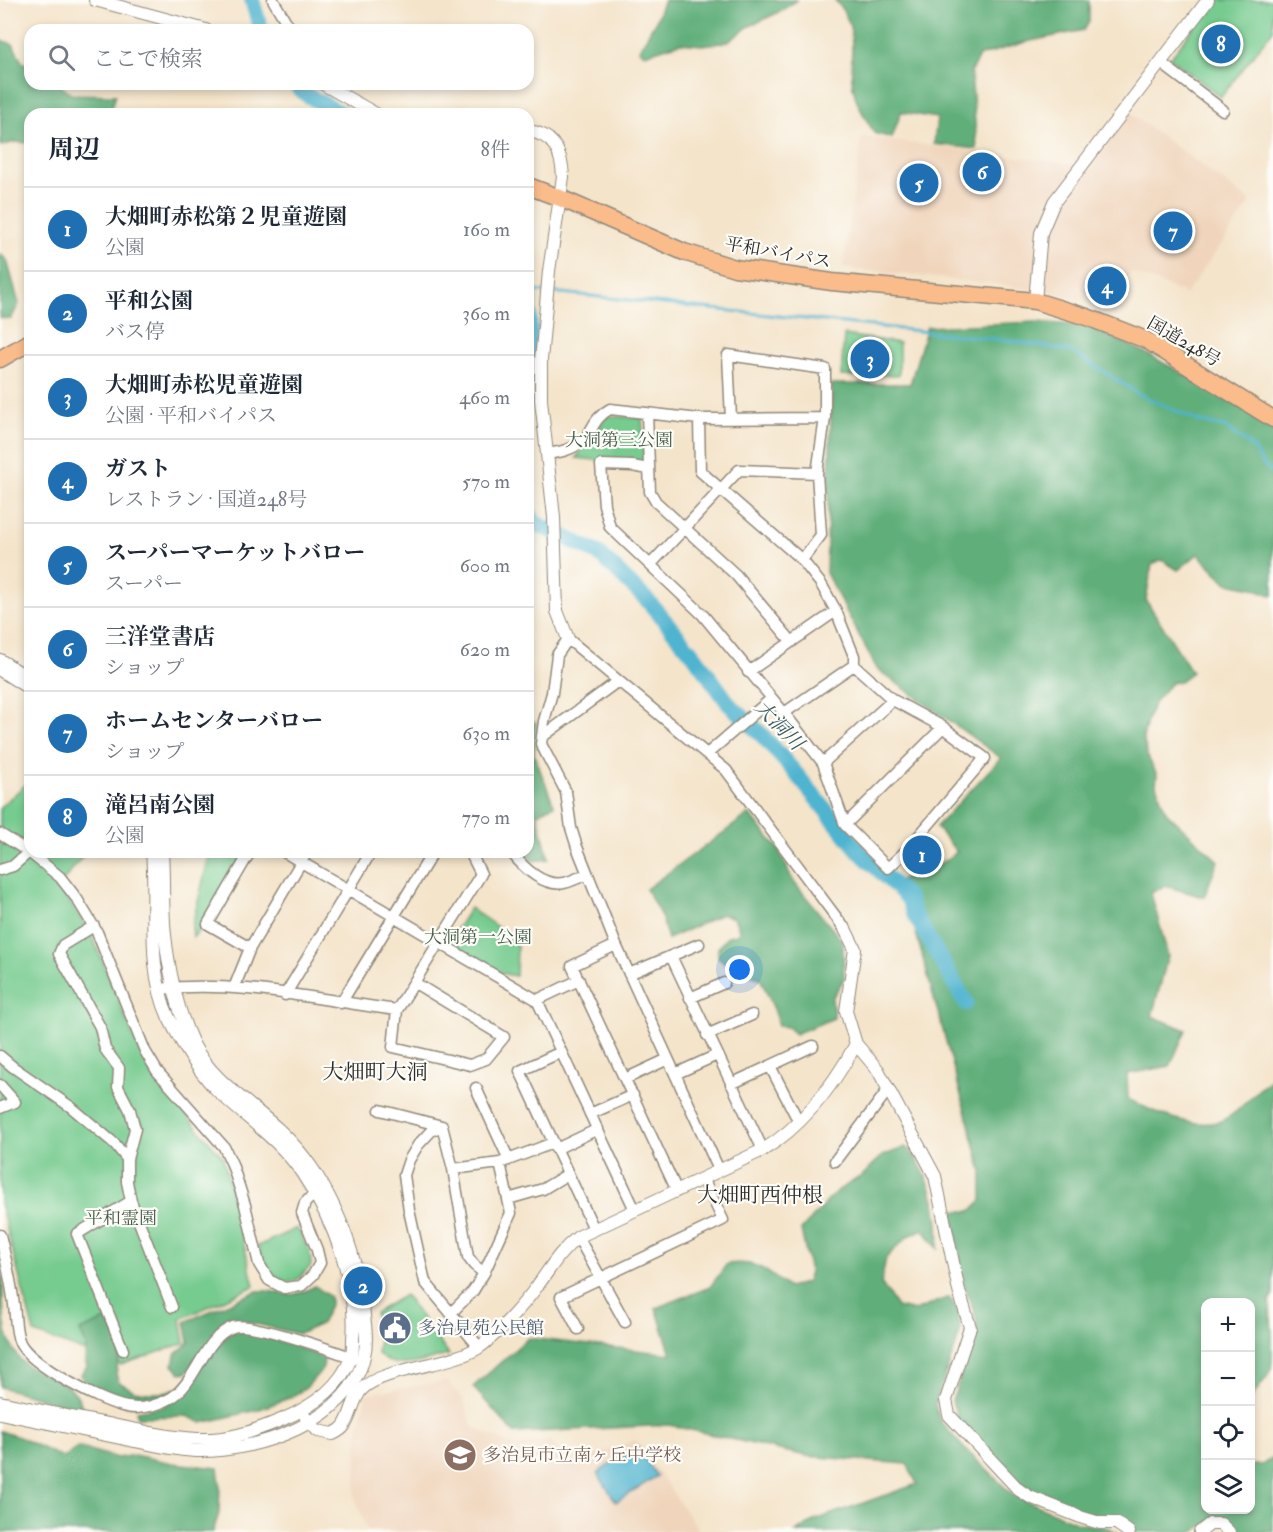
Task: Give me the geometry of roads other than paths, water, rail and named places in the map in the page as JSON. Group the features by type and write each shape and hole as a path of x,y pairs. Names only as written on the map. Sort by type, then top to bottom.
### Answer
{"highway":[{"name":"平和バイパス","path":"534,188 684,252 735,268 832,282 1035,302"},
{"name":"国道248号","path":"1035,302 1087,316 1146,340 1273,419"},
{"path":"0,359 24,345"}],"street":[{"path":"95,0 184,24"},
{"path":"273,0 287,24"},
{"path":"1035,302 1041,233 1054,202 1208,0"},
{"path":"1161,63 1223,110"},
{"path":"334,90 365,108"},
{"path":"534,133 542,135 558,149 562,162 560,198 549,271 541,360 541,400 554,517 557,611 568,639 726,770 844,928 855,950 846,1011 856,1044 878,1070 935,1176 959,1291 970,1321 946,1400 949,1415 1019,1490 1030,1497 1083,1518 1116,1523 1129,1532"},
{"path":"731,419 729,355 825,369 825,418 817,473 821,535 802,560"},
{"path":"548,454 568,450 582,442 599,416 610,409 699,419 825,418"},
{"path":"647,412 650,492 656,502 736,575 792,642"},
{"path":"649,470 632,466 601,465 603,505 610,527 702,614 784,713 824,763 845,825 888,868 908,850 985,758 943,727 893,700 854,665 854,656 836,611 821,584 802,560 700,471 699,419"},
{"path":"651,564 739,470 817,473"},
{"path":"748,672 836,611"},
{"path":"568,639 557,655 552,693 544,720 541,744 566,792 571,828 616,945 719,1170"},
{"path":"0,660 24,675"},
{"path":"784,713 854,665"},
{"path":"0,670 24,685"},
{"path":"542,737 618,681"},
{"path":"707,754 771,699"},
{"path":"824,763 893,700"},
{"path":"845,825 943,727"},
{"path":"0,834 24,849"},
{"path":"0,870 13,866 24,856"},
{"path":"36,858 60,878 94,926 146,1051 157,1071 224,1147 245,1205 259,1264 269,1280 284,1288 301,1286 313,1275 320,1263 302,1213 305,1203 315,1193"},
{"path":"0,1402 156,1434 189,1439 215,1439 239,1435 301,1412 317,1401 339,1378 351,1357 354,1329 346,1270 334,1232 315,1193 301,1171 281,1147 214,1087 196,1065 168,1015 159,989 155,962 152,858"},
{"path":"0,1413 195,1451 244,1448 273,1440 310,1422 347,1391 359,1372 365,1355 366,1330 357,1271 339,1217 313,1170 280,1131 227,1086 207,1065 194,1046 173,988 165,933 162,858"},
{"path":"246,858 208,924 250,948"},
{"path":"234,987 250,948 303,858"},
{"path":"305,858 394,917 537,1000 635,1210"},
{"path":"285,995 367,858"},
{"path":"341,1003 428,858"},
{"path":"415,983 504,1037 486,1059 470,1065 393,1047 396,1010 415,983 481,874 473,858"},
{"path":"517,858 534,876 546,880 562,883 587,874"},
{"path":"94,926 63,945 59,954 100,1027 105,1048 119,1068 118,1087 130,1110 135,1130 127,1159 127,1182 131,1201 172,1307"},
{"path":"629,974 699,944"},
{"path":"616,945 572,966 677,1191"},
{"path":"671,956 763,1150"},
{"path":"537,1000 579,980"},
{"path":"690,998 724,983"},
{"path":"159,989 191,986 234,987 396,1010"},
{"path":"707,1035 752,1015"},
{"path":"301,1412 318,1431 333,1434 344,1427 363,1389 379,1380 459,1357 479,1347 530,1295 563,1248 578,1237 763,1150 784,1137 828,1090 856,1044"},
{"path":"731,1084 813,1046"},
{"path":"561,1052 520,1071 594,1229"},
{"path":"675,1074 717,1054"},
{"path":"0,1056 71,1107 115,1144 127,1159"},
{"path":"625,1079 668,1059"},
{"path":"770,1066 799,1122"},
{"path":"0,1085 15,1102 0,1108"},
{"path":"452,1313 472,1291 484,1273 511,1213 504,1162 476,1088"},
{"path":"835,1161 888,1090"},
{"path":"590,1114 633,1095"},
{"path":"380,1110 442,1126"},
{"path":"442,1126 431,1131 418,1145 409,1160 404,1175 409,1210 425,1282 479,1347"},
{"path":"442,1126 453,1169 468,1257 484,1273"},
{"path":"453,1169 504,1162 598,1129"},
{"path":"508,1200 543,1189 568,1174"},
{"path":"578,1329 561,1297 723,1220 703,1178"},
{"path":"123,1350 77,1234 131,1201"},
{"path":"0,1235 10,1274 19,1341 36,1362 103,1401 129,1408 154,1406 172,1397 185,1386 213,1342 233,1327 254,1328 313,1343 351,1357"},
{"path":"578,1237 625,1322"},
{"path":"1200,1532 1210,1524 1221,1524 1229,1532"}],"water":[{"path":"637,1447 657,1476 616,1502 597,1473"}],"waterway":[{"name":"大洞川","path":"252,0 259,24"},
{"name":"大洞川","path":"302,90 331,108"},
{"path":"534,291 545,292"},
{"path":"552,292 1013,341 1071,351 1139,394 1198,421 1227,428 1253,448 1263,464 1273,473"},
{"name":"大洞川","path":"534,521 598,553 648,601 694,655 729,704 760,733 793,770 860,852 908,898 914,914 966,1003"}],"place":[{"name":"滝呂南公園","path":"1221,44"},
{"name":"三洋堂書店","path":"982,172"},
{"name":"スーパーマーケットバロー","path":"919,183"},
{"name":"ホームセンターバロー","path":"1173,231"},
{"name":"ガスト","path":"1107,286"},
{"name":"大畑町赤松児童遊園","path":"870,359"},
{"name":"大畑町赤松第２児童遊園","path":"922,855"},
{"name":"平和公園","path":"363,1286"},
{"name":"多治見苑公民館","path":"395,1328"},
{"name":"多治見市立南ヶ丘中学校","path":"460,1455"}],"district":[{"name":"大畑町大洞","path":"375,1072"},
{"name":"大畑町西仲根","path":"760,1195"}],"park label":[{"name":"大洞第三公園","path":"619,440"},
{"name":"大洞第一公園","path":"478,937"},
{"name":"平和霊園","path":"121,1218"}]}
